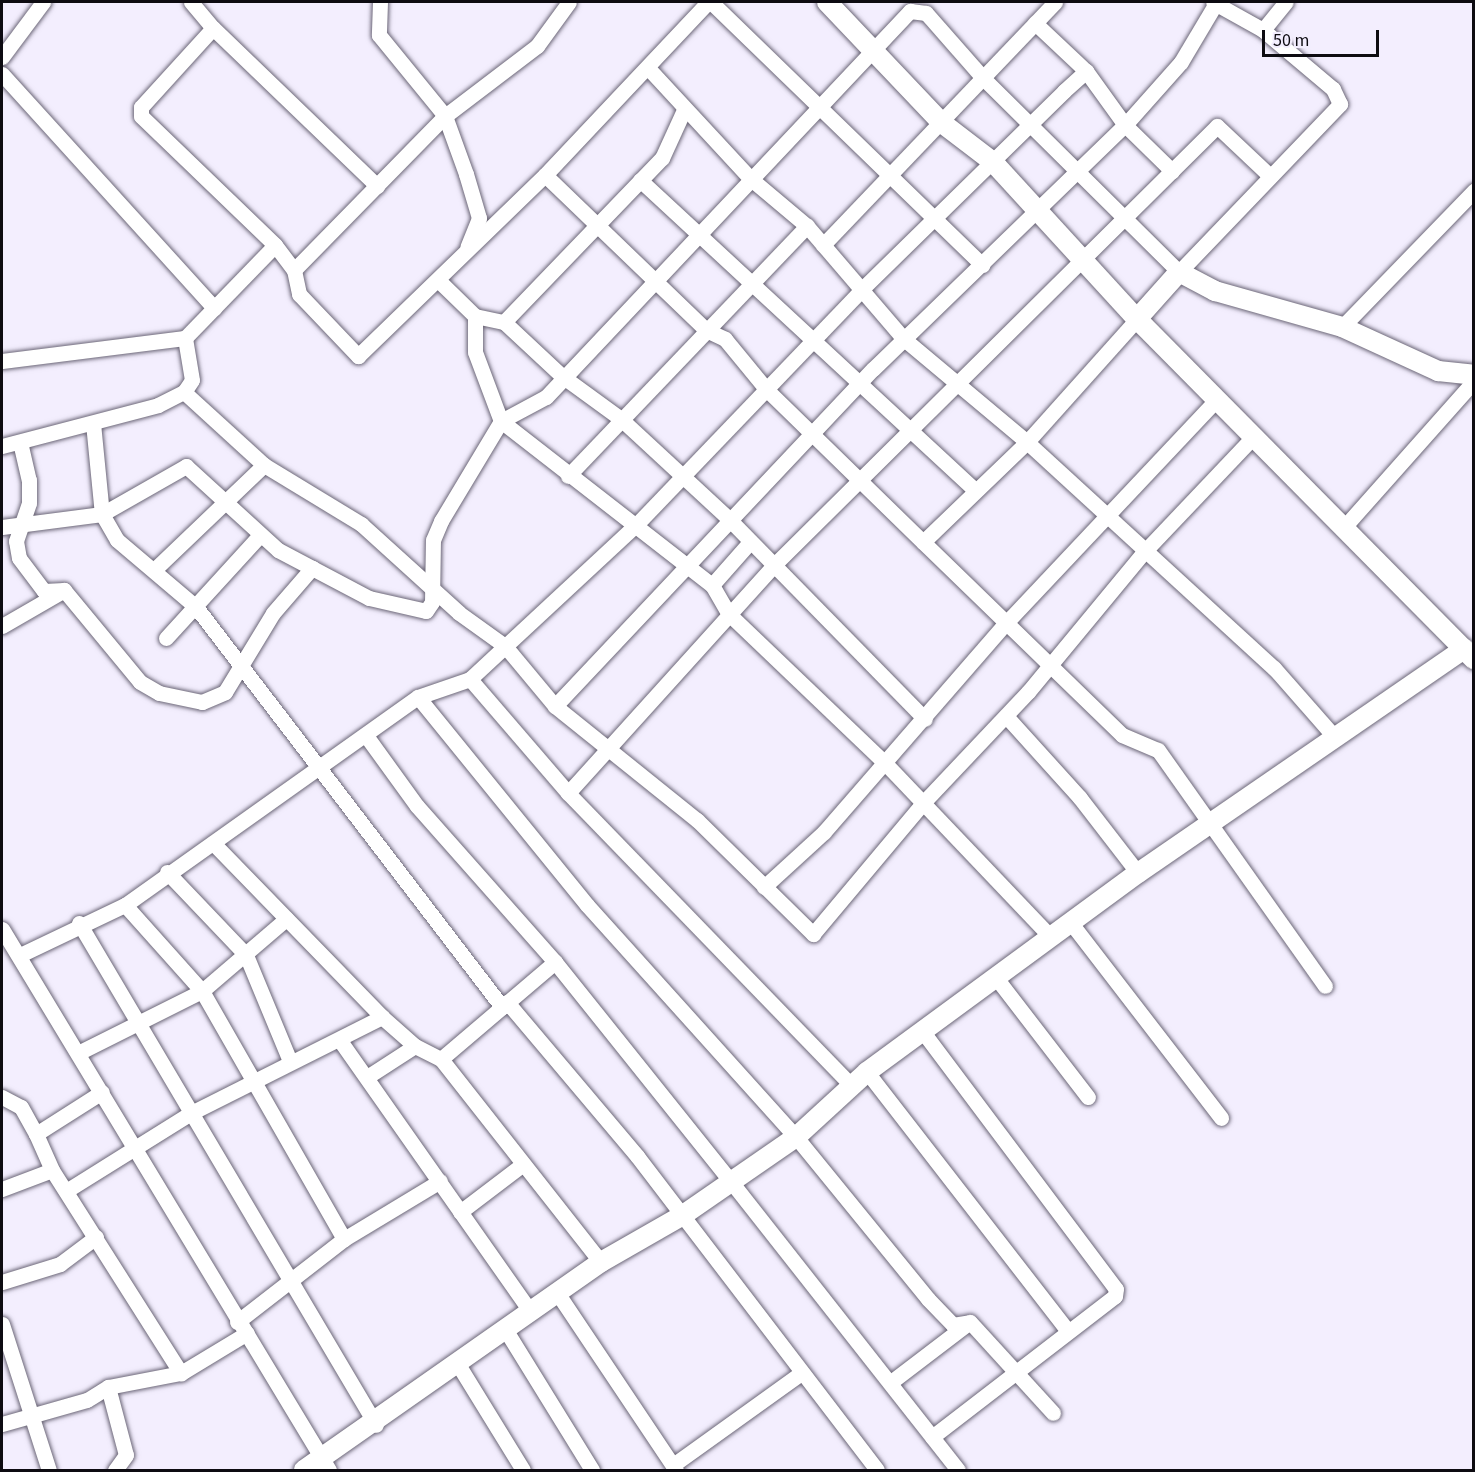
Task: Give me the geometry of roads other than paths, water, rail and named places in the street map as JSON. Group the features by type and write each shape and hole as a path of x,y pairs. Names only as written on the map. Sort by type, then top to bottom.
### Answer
{"street":[{"path":"2,57 43,2"},
{"path":"191,2 213,28 377,186"},
{"path":"380,2 375,16 379,35 445,116 479,219 465,252"},
{"path":"294,270 445,116 537,46 569,2"},
{"path":"213,28 139,111 275,245 294,270 299,294 358,356 439,281 465,252 545,176 649,69 709,2 819,103 982,265"},
{"path":"304,1470 324,1463 459,1366 505,1329 601,1262 683,1215 729,1179 795,1137 867,1072 1332,734 1468,654 1346,525 1137,319 1040,210 993,162 942,123 827,2"},
{"path":"823,245 889,174 942,123 1055,2"},
{"path":"555,706 859,383 1040,210 1077,169 1125,124 1181,62 1215,2 1263,30 1333,89 1341,104 1179,272 1027,442 923,542"},
{"path":"1263,30 1286,2"},
{"path":"2,527 18,527 102,514 186,466 260,535 312,568 350,590 404,609 426,611 432,586 433,540 441,521 501,422 546,397 562,376 693,234 751,179 819,103 873,51 910,11 921,9 984,79 1179,272 1221,293 1342,327 1438,370 1473,375"},
{"path":"1035,23 1086,71 1125,124 1172,171"},
{"path":"649,69 683,112 751,179 807,226 904,339 955,386 1027,442 1143,552 1274,668 1332,734"},
{"path":"20,955 79,923 124,904 316,769 367,737 418,697 470,679 636,525 681,476 816,340 862,289 993,162 1029,123 1086,71"},
{"path":"2,74 214,308"},
{"path":"504,322 671,146 683,112"},
{"path":"568,794 773,566 861,482 955,386 1221,125 1270,176"},
{"path":"545,176 655,277 706,330 725,339 766,389 810,435 1122,735 1158,750 1207,824 1324,986"},
{"path":"640,180 693,234 816,340 975,490"},
{"path":"1342,327 1473,191"},
{"path":"568,476 750,283 807,226"},
{"path":"2,361 185,338 275,245"},
{"path":"439,281 475,316 504,322 562,376 621,419 731,521 926,719"},
{"path":"475,316 475,352 501,422 712,585 729,614 886,764 1051,937"},
{"path":"2,446 93,423 184,392 192,380 185,338"},
{"path":"1346,525 1473,381"},
{"path":"184,392 264,465 361,524 432,586 459,614 506,646 555,706 697,820 813,934 922,804 1006,716 1143,552 1255,435"},
{"path":"764,887 886,764 1006,624 1217,399"},
{"path":"93,423 102,514 117,540 196,607 316,769 504,1004 683,1215 877,1470"},
{"path":"20,442 29,492 18,527 16,548 44,591 64,590"},
{"path":"154,570 264,465"},
{"path":"166,638 260,535"},
{"path":"712,585 750,542"},
{"path":"64,590 140,682 159,693 184,702 218,699 273,613 312,568"},
{"path":"2,626 64,590"},
{"path":"470,679 568,794 852,1086"},
{"path":"418,697 666,998 795,1137 949,1322 958,1327 970,1322"},
{"path":"1006,716 1080,798 1138,873"},
{"path":"367,737 417,806 555,962 891,1382 958,1470"},
{"path":"213,843 382,1017 415,1046 441,1059 522,1165 601,1262"},
{"path":"167,872 246,955 290,1061"},
{"path":"124,904 202,991 252,1083 344,1239"},
{"path":"80,1052 202,991 286,919"},
{"path":"79,923 141,1021 191,1113 376,1425"},
{"path":"1071,923 1221,1118"},
{"path":"2,929 80,1052 324,1463"},
{"path":"441,1059 555,962"},
{"path":"997,979 1088,1097"},
{"path":"66,1191 191,1113 252,1083 290,1061 341,1042 382,1017"},
{"path":"923,1032 1116,1289 1115,1296 1067,1330 932,1437"},
{"path":"341,1042 531,1312"},
{"path":"367,1077 415,1046"},
{"path":"867,1072 1067,1330"},
{"path":"36,1134 102,1092"},
{"path":"2,1097 21,1107 36,1134 51,1170 182,1373"},
{"path":"460,1212 522,1165"},
{"path":"2,1189 51,1170"},
{"path":"2,1425 32,1413 87,1400 108,1386 182,1373 242,1328 290,1283 344,1239 440,1180"},
{"path":"2,1282 60,1264 96,1237"},
{"path":"558,1294 675,1468 801,1373"},
{"path":"970,1322 1053,1413"},
{"path":"891,1382 970,1322"},
{"path":"2,1324 49,1470"},
{"path":"505,1329 592,1470"},
{"path":"459,1366 523,1470"},
{"path":"108,1386 126,1455 115,1470"}]}
